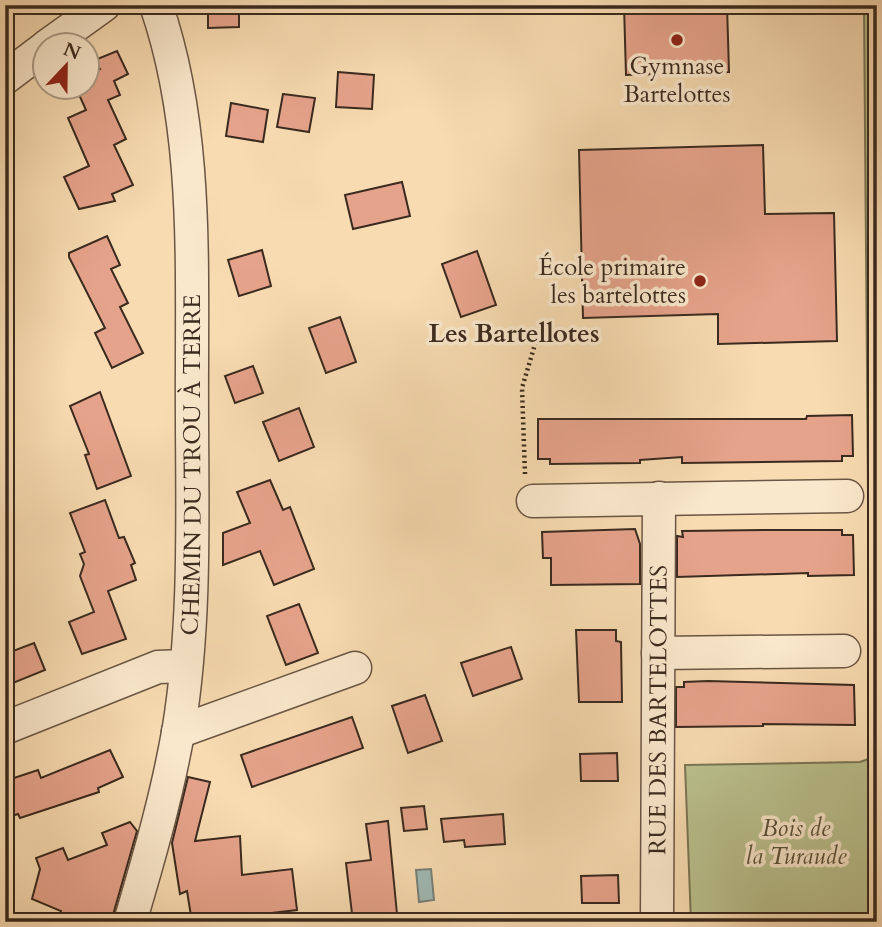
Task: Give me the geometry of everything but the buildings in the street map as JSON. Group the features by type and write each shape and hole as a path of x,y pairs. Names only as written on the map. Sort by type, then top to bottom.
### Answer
{"street":[{"path":"66,32 104,5"},
{"name":"CHEMIN DU TROU À TERRE","path":"130,922 164,794 177,732 185,666 191,494 189,178 175,75 156,5"},
{"path":"5,78 32,57"},
{"path":"533,501 847,496"},
{"name":"RUE DES BARTELOTTES","path":"657,922 659,498"},
{"path":"658,653 844,651"},
{"path":"5,728 158,667 185,666"},
{"path":"177,732 355,668"}],"path":[{"path":"533,501 526,486 522,388 541,324"}],"green space":[{"path":"864,5 877,5 877,739 870,740"},
{"name":"Bois de la Turaude","path":"877,756 877,922 691,922 685,765 860,762"}],"water":[{"path":"431,869 434,900 419,902 416,870"}],"place":[{"name":"Gymnase Bartelottes","path":"677,40"},
{"name":"École primaire les bartelottes","path":"700,281"}],"district":[{"name":"Les Bartellotes","path":"514,333"}]}
